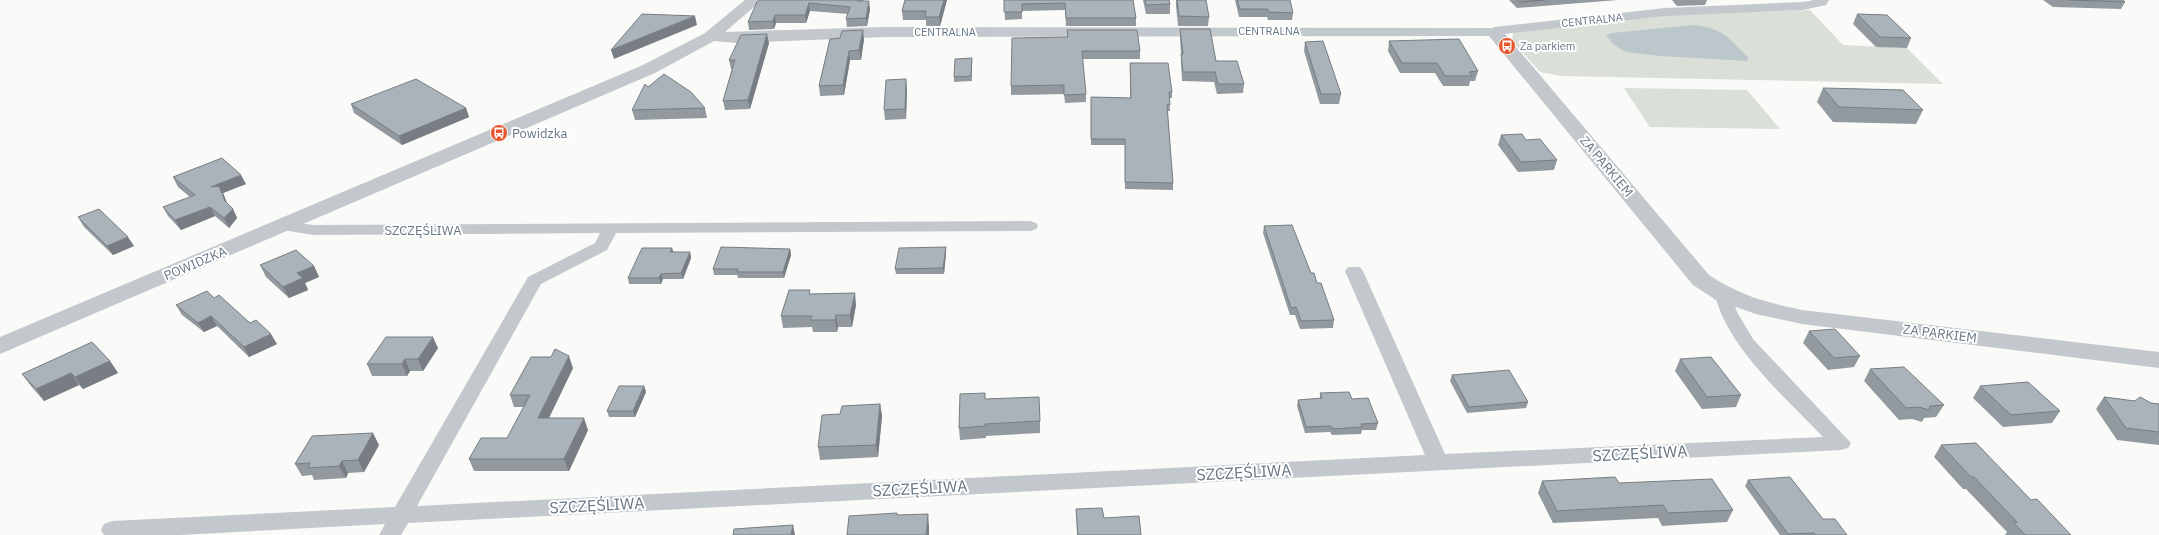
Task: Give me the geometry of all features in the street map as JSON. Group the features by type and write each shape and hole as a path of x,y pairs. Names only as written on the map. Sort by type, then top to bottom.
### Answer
{"street":[{"name":"POWIDZKA","path":"0,346 649,69 711,36 754,0"},
{"name":"CENTRALNA","path":"711,36 736,38 885,32 1494,31 1665,12 1803,6 1822,2 1823,0"},
{"name":"ZA PARKIEM","path":"1494,31 1702,280 1724,295 1764,309 1802,317 2159,360"},
{"name":"SZCZĘŚLIWA","path":"283,226 313,230 1030,226"},
{"path":"390,535 534,281 601,246 611,228"},
{"path":"1354,271 1438,462"},
{"name":"SZCZĘŚLIWA","path":"112,530 1438,462 1841,443 1746,343 1728,312 1724,295"}],"shaded area":[{"path":"1810,10 1843,45 1907,48 1943,84 1561,76 1540,72 1512,41 1513,33 1526,30 1664,15"},
{"path":"1694,25 1704,26 1719,31 1730,39 1748,57 1747,61 1661,56 1626,52 1614,45 1606,35 1612,33"},
{"path":"1624,88 1747,90 1780,129 1650,127"}],"building":[{"path":"760,0 869,1 866,18 846,19 850,7 809,3 805,15 775,15 773,21 748,22 757,2"},
{"path":"905,0 944,0 939,17 925,17 926,11 902,11"},
{"path":"1004,0 1133,0 1136,18 1066,18 1065,3 1022,4 1022,12 1004,12"},
{"path":"1145,0 1169,0 1170,4 1146,5"},
{"path":"1177,0 1206,0 1209,17 1179,16"},
{"path":"1237,0 1290,0 1293,13 1268,12 1268,9 1240,9"},
{"path":"1517,0 1545,0 1519,2"},
{"path":"2069,0 2123,0 2125,2"},
{"path":"642,14 695,16 611,50"},
{"path":"1857,14 1887,15 1911,38 1880,37"},
{"path":"1180,29 1210,29 1216,61 1237,61 1244,84 1218,84 1215,72 1183,72 1181,54 1183,54"},
{"path":"863,30 859,50 849,51 843,85 819,86 830,39 840,38 842,31"},
{"path":"1067,30 1137,30 1140,51 1082,51 1086,94 1064,95 1064,85 1011,86 1012,38 1068,37"},
{"path":"767,34 748,100 723,101 735,60 729,60 741,35"},
{"path":"1459,39 1478,71 1469,72 1472,76 1445,76 1437,63 1402,63 1389,41"},
{"path":"1323,41 1341,94 1321,94 1305,42"},
{"path":"972,58 971,76 954,77 955,59"},
{"path":"1130,63 1168,63 1172,92 1169,92 1170,105 1167,105 1173,183 1125,182 1125,139 1091,139 1091,97 1131,98"},
{"path":"664,74 691,92 705,108 632,110 645,84 648,87"},
{"path":"416,79 466,108 399,136 351,104"},
{"path":"906,79 905,109 884,110 886,80"},
{"path":"1823,88 1903,90 1923,110 1839,107"},
{"path":"1522,134 1526,140 1540,139 1557,160 1521,162 1501,135"},
{"path":"222,158 241,175 211,187 219,186 225,201 233,209 224,218 210,207 175,220 163,207 195,195 173,177"},
{"path":"99,209 128,237 107,246 78,217"},
{"path":"1292,225 1311,273 1314,273 1317,283 1321,283 1334,320 1301,321 1296,307 1291,308 1264,226"},
{"path":"721,247 790,249 783,272 737,272 738,269 713,269"},
{"path":"946,247 943,268 895,269 899,248"},
{"path":"642,248 672,248 670,252 690,252 681,273 661,274 659,278 628,278"},
{"path":"296,250 314,266 297,273 303,278 283,287 260,265"},
{"path":"789,290 810,290 809,294 855,293 850,315 836,315 835,320 810,320 812,316 781,316"},
{"path":"207,291 214,298 219,295 250,323 256,320 271,334 244,347 211,316 198,323 176,305"},
{"path":"1835,329 1860,356 1834,358 1809,331"},
{"path":"386,337 433,337 418,359 405,359 402,364 367,364"},
{"path":"92,342 110,361 75,377 71,373 36,389 22,374"},
{"path":"555,349 569,356 538,418 584,418 564,459 469,459 481,438 507,438 530,395 510,395 531,357 551,357"},
{"path":"1711,357 1741,395 1707,397 1680,359"},
{"path":"1904,367 1944,405 1930,406 1929,410 1919,407 1906,408 1870,369"},
{"path":"1509,370 1528,402 1469,407 1452,375"},
{"path":"2028,382 2060,411 2011,415 1980,386"},
{"path":"619,386 644,386 633,411 607,411"},
{"path":"1349,392 1352,399 1368,398 1378,423 1361,424 1362,427 1333,429 1331,426 1306,427 1298,400 1322,398 1320,393"},
{"path":"985,393 985,399 1039,397 1040,421 985,424 985,426 959,428 960,394"},
{"path":"2104,397 2135,401 2140,397 2151,403 2159,404 2159,432 2126,428"},
{"path":"880,404 876,445 818,447 822,415 840,414 842,406"},
{"path":"373,433 358,460 342,461 339,466 308,468 310,463 295,464 312,436"},
{"path":"1976,443 2031,500 2037,499 2071,535 2025,535 2014,523 2017,522 1941,445"},
{"path":"1615,477 1619,483 1712,479 1733,510 1668,513 1663,505 1557,511 1542,481"},
{"path":"1790,477 1823,519 1835,519 1847,535 1816,535 1814,533 1788,534 1748,480"},
{"path":"1102,508 1104,518 1139,516 1141,535 1078,535 1076,509"},
{"path":"897,513 897,515 928,514 926,535 847,535 849,516"},
{"path":"793,525 791,535 733,535 734,529"}],"place":[{"name":"Za parkiem","path":"1507,46"},
{"name":"Powidzka","path":"499,133"}]}
